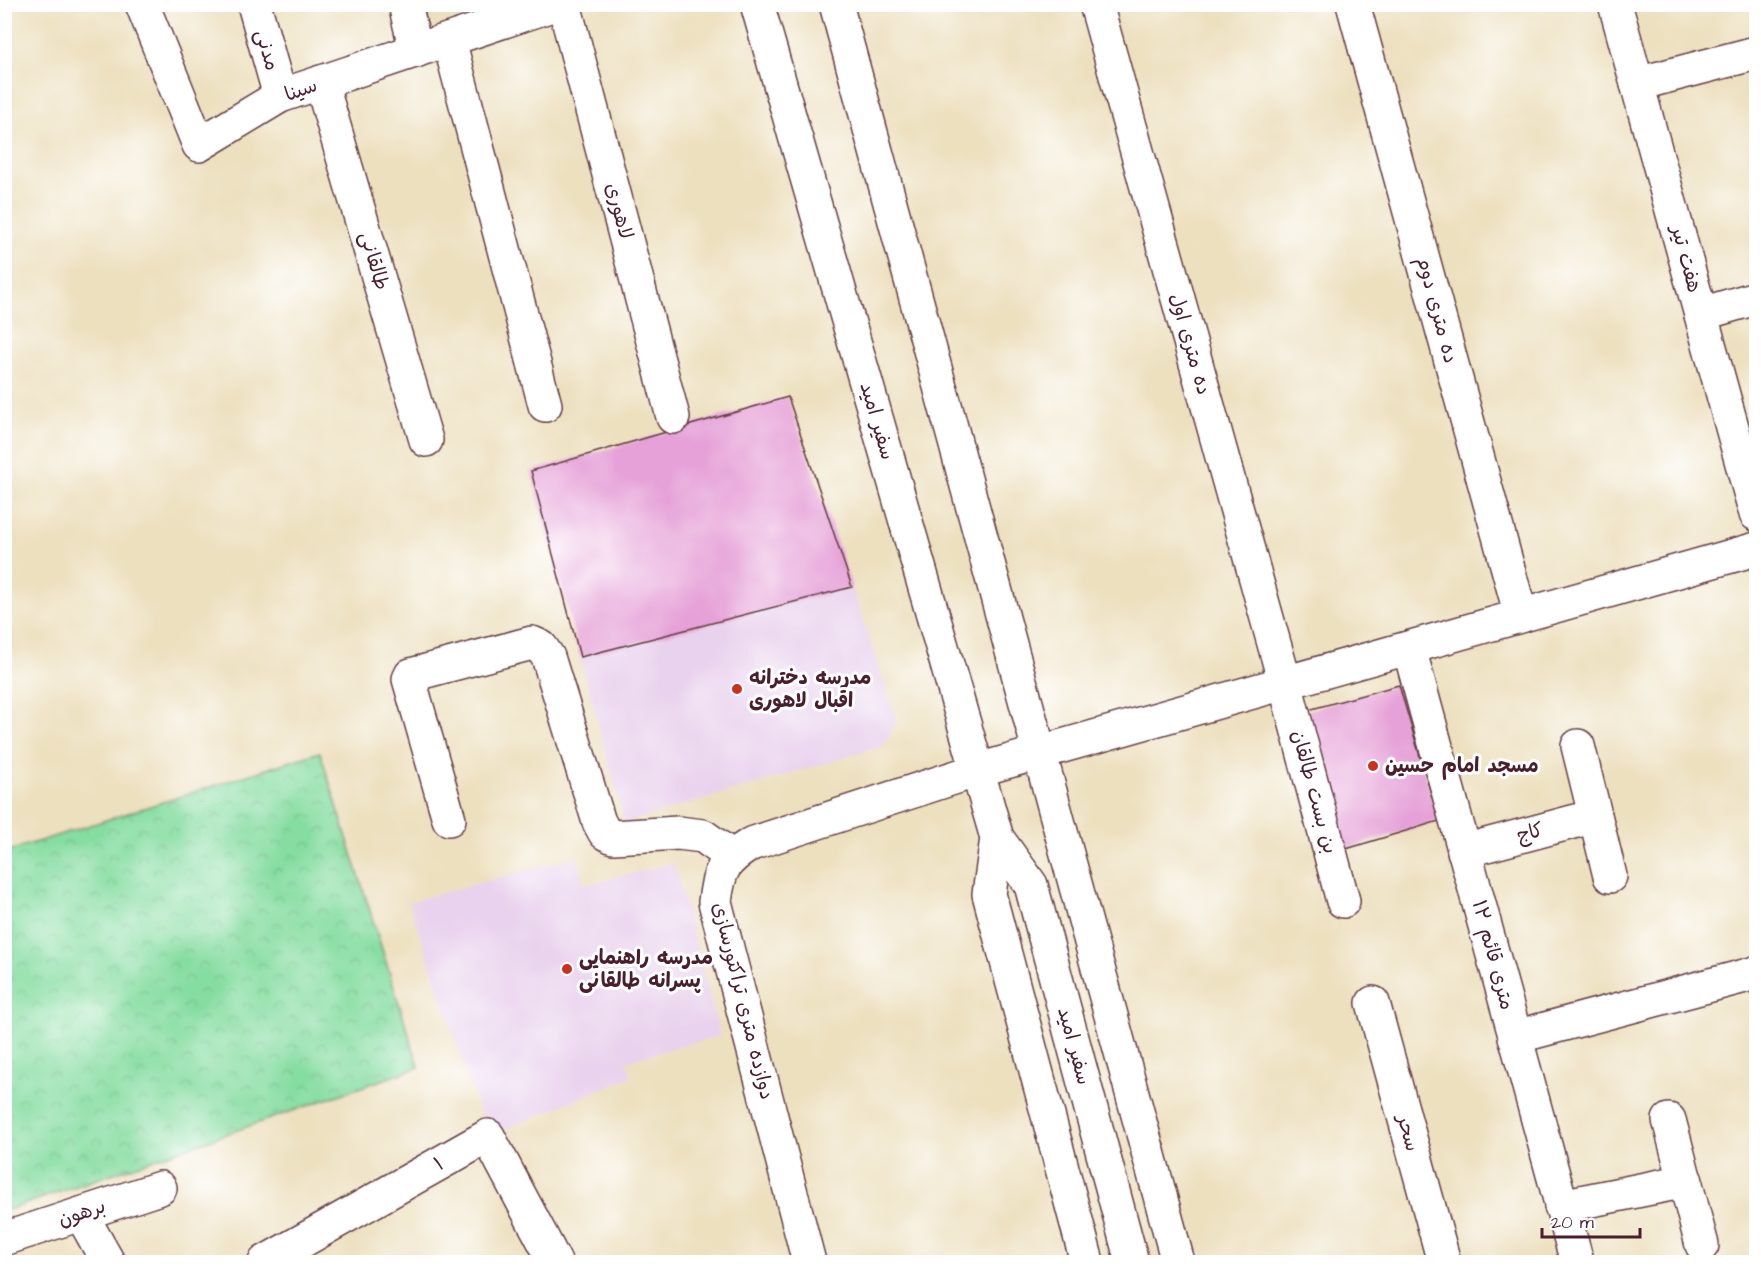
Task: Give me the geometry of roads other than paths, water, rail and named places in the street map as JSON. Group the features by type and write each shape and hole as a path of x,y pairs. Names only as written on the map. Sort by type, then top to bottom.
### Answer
{"street":[{"name":"سینا","path":"142,4 199,145 280,96 555,4"},
{"name":"مدنی","path":"254,4 280,96"},
{"path":"405,4 416,51"},
{"name":"لاهوری","path":"564,4 673,417"},
{"name":"سفیر امید","path":"757,4 997,838 1031,885 1132,1263"},
{"path":"836,4 1178,1263"},
{"name":"ده متری اول","path":"1096,4 1285,683"},
{"name":"ده متری دوم","path":"1353,4 1521,616"},
{"name":"هفت تیر","path":"1615,4 1756,514"},
{"path":"449,40 545,405"},
{"path":"1637,84 1756,53"},
{"name":"طالقانی","path":"321,82 426,440"},
{"path":"1701,314 1756,298"},
{"path":"449,819 409,679 411,675 532,643 541,647 548,657 598,822 605,833 613,837 678,833 703,836 731,856 751,844 978,770 1756,549"},
{"name":"۱۲ متری قائم","path":"1409,648 1577,1263"},
{"name":"بن بست طالقان","path":"1285,683 1343,901"},
{"path":"1578,746 1610,876"},
{"name":"کاج","path":"1464,850 1595,816"},
{"name":"سفیر امید","path":"997,838 989,894 1087,1263"},
{"name":"دوازده متری تراکتورسازی","path":"731,856 718,876 715,902 809,1263"},
{"path":"1515,1037 1756,973"},
{"name":"سحر","path":"1373,1003 1444,1263"},
{"path":"1669,1120 1702,1245"},
{"name":"‍۱","path":"265,1263 488,1136 555,1263"},
{"path":"1561,1206 1686,1181"},
{"name":"برهون","path":"4,1239 160,1188"},
{"path":"81,1214 108,1263"}],"place":[{"name":"مدرسه دخترانه اقبال لاهوری","path":"737,689"},
{"name":"مسجد امام حسین","path":"1373,766"},
{"name":"مدرسه راهنمایی پسرانه طالقانی","path":"567,969"}]}
